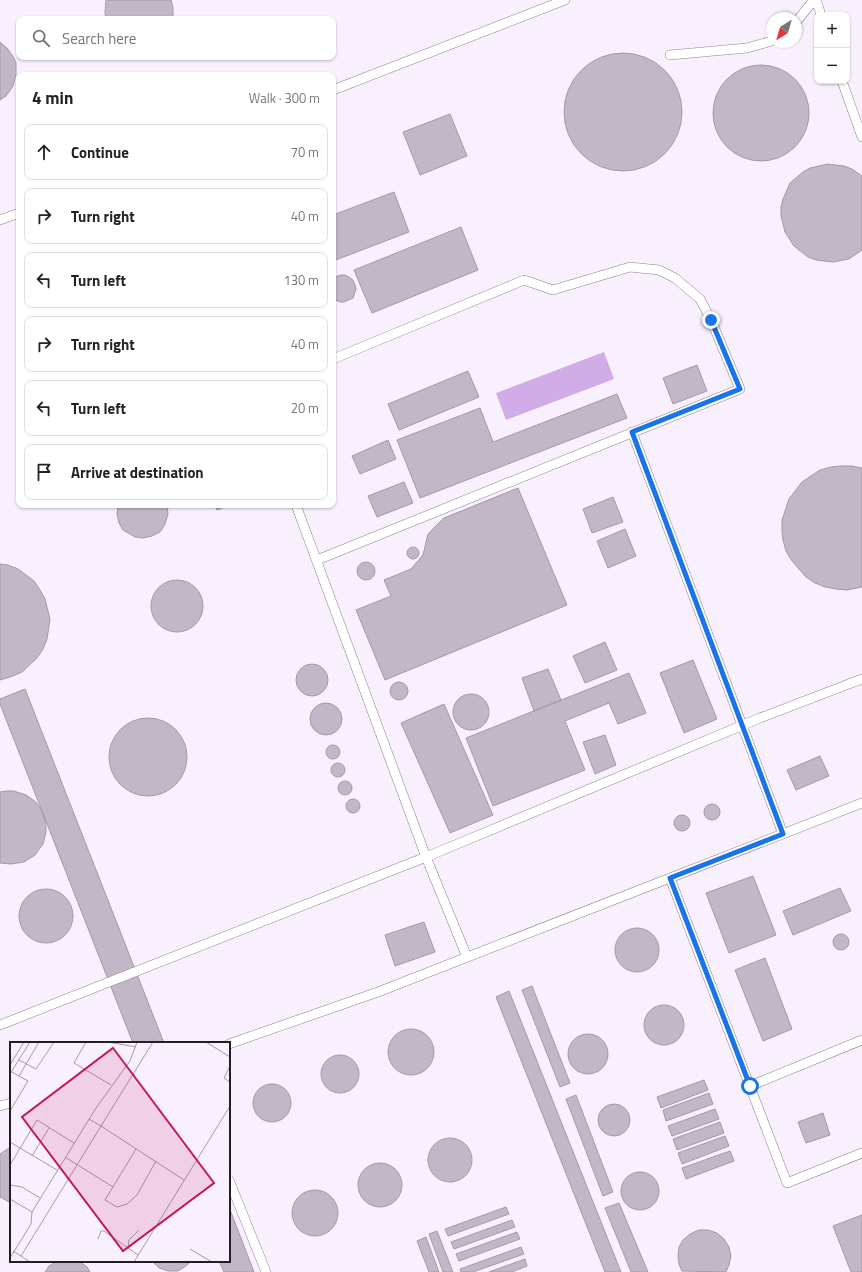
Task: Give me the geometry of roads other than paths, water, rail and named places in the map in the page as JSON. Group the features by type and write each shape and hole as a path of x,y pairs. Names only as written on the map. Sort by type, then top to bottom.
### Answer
{"lane":[{"path":"336,89 565,0"},
{"path":"815,0 819,12"},
{"path":"802,15 815,0"},
{"path":"670,55 747,48 766,43"},
{"path":"843,84 862,137"},
{"path":"0,220 16,214"},
{"path":"317,560 740,389 711,320 700,299 675,278 658,270 630,267 553,290 524,280 336,358"},
{"path":"632,432 783,834"},
{"path":"297,508 426,858 467,957"},
{"path":"0,1025 426,858 742,725 862,679"},
{"path":"230,1044 378,992 862,803"},
{"path":"670,878 787,1183 862,1153"},
{"path":"750,1086 862,1040"},
{"path":"0,1106 10,1103"},
{"path":"230,1182 266,1272"}]}
